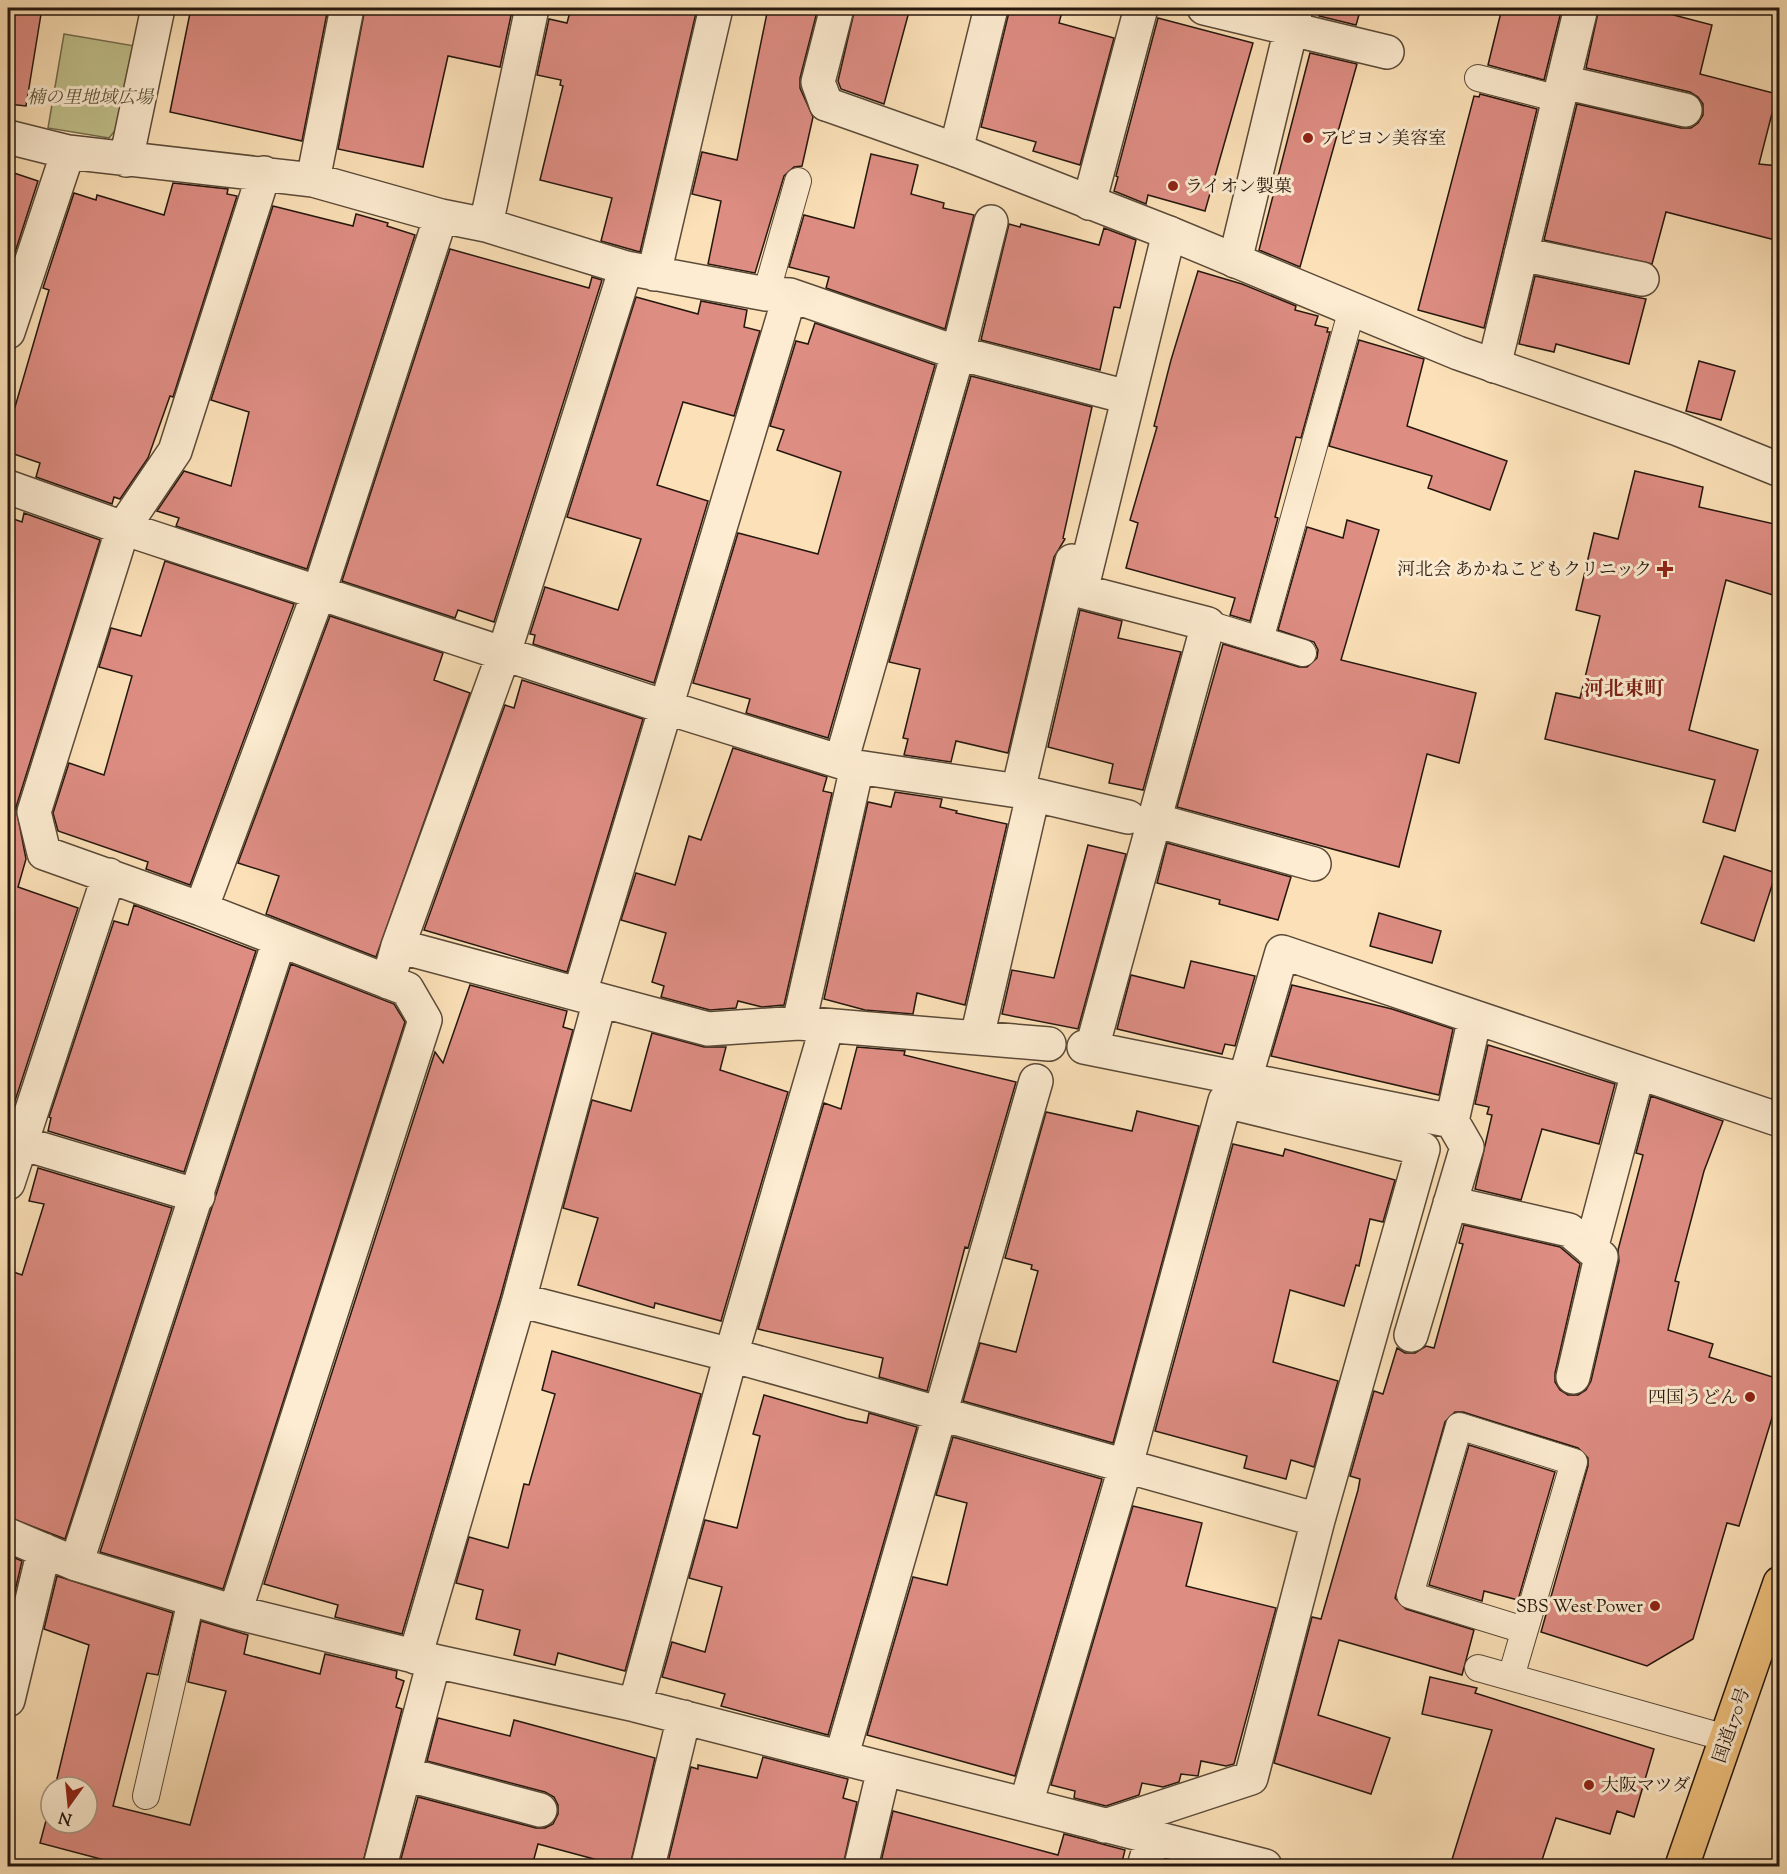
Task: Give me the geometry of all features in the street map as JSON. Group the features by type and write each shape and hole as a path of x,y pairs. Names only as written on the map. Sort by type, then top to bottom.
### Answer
{"highway":[{"name":"国道170号","path":"1682,1866 1779,1583"}],"street":[{"path":"126,160 158,8"},
{"path":"313,180 347,8"},
{"path":"486,225 532,8"},
{"path":"388,982 398,946 640,271 716,8"},
{"path":"837,8 818,82 826,104 956,150 1169,233 1494,366 1678,429 1779,470"},
{"path":"956,150 991,8"},
{"path":"1089,203 1141,8"},
{"path":"1204,8 1293,18 1387,51"},
{"path":"1494,366 1581,8"},
{"path":"1234,261 1293,18"},
{"path":"1561,90 1685,110"},
{"path":"8,137 68,152 313,180 441,216 486,225 640,271 778,295 958,353 1112,393"},
{"path":"8,332 68,152"},
{"path":"234,1612 425,1020 407,989 201,909 44,853 21,809 123,528 175,451 264,173"},
{"path":"201,909 319,592 441,216"},
{"path":"635,1705 731,1355 813,1025 849,764 991,222"},
{"path":"1169,233 1081,591 1208,624 1141,818 1088,1047 1452,1122"},
{"path":"1521,254 1642,279"},
{"path":"976,1037 1112,393 1142,271"},
{"path":"380,1866 405,1774 424,1659 519,1300 590,996 778,295"},
{"path":"8,487 123,528 668,708 849,764 1026,793 1141,818 1314,864"},
{"path":"8,1182 14,1141 109,875"},
{"path":"76,1564 198,1196 279,941"},
{"path":"398,946 708,1029 813,1025 1049,1044"},
{"path":"1245,1079 1282,952 1779,1120"},
{"path":"1411,1335 1467,1148 1452,1122 1475,1017"},
{"path":"1591,1249 1638,1072"},
{"path":"841,1758 938,1414 1036,1081"},
{"path":"1026,1804 1126,1465 1225,1101 1424,1149 1318,1520 1251,1778 1105,1826"},
{"path":"14,1141 198,1196"},
{"path":"1450,1203 1569,1230 1601,1257 1573,1377"},
{"path":"519,1300 731,1355 1318,1520"},
{"path":"8,1535 76,1564 234,1612 424,1659 635,1705 1026,1804 1105,1826 1149,1852 1264,1866"},
{"path":"8,1700 44,1550"},
{"path":"648,1866 684,1717"},
{"path":"861,1866 884,1769"},
{"path":"405,1774 540,1810"}],"lane":[{"path":"1478,78 1561,90"},
{"path":"778,295 798,181"},
{"path":"1260,640 1352,309"},
{"path":"1208,624 1302,652"},
{"path":"1510,1677 1524,1630 1574,1462 1459,1426 1410,1595 1524,1630"},
{"path":"146,1796 191,1600"},
{"path":"1478,1668 1726,1737"}],"green space":[{"name":"楠の里地域広場","path":"64,34 135,46 123,121 109,138 48,128"}],"building":[{"path":"8,8 42,8 26,106 8,104"},
{"path":"191,8 328,8 302,141 170,112"},
{"path":"365,8 497,8 512,11 500,67 448,56 423,167 338,149"},
{"path":"571,8 670,8 696,13 640,252 601,241 612,198 540,180 563,86 560,85 561,80 537,75 549,19 567,23"},
{"path":"768,8 818,8 800,78 800,88 813,117 802,166 794,167 784,176 755,273 708,264 721,201 692,194 702,152 737,160"},
{"path":"855,8 910,8 884,104 841,89 838,81"},
{"path":"1010,8 1063,8 1059,23 1114,38 1080,165 1033,151 1036,142 981,127"},
{"path":"1321,8 1361,8 1356,25 1319,16"},
{"path":"1502,8 1562,8 1544,80 1488,65"},
{"path":"1599,8 1647,8 1712,25 1700,74 1777,94 1759,164 1779,166 1779,241 1666,212 1652,264 1544,240 1577,104 1681,128 1691,128 1703,115 1703,104 1690,92 1586,68"},
{"path":"1158,18 1253,43 1205,211 1148,195 1146,204 1114,191"},
{"path":"1310,53 1357,64 1300,267 1259,250"},
{"path":"1480,94 1537,109 1484,328 1418,310 1474,96 1479,97"},
{"path":"871,154 918,165 911,194 944,203 943,208 974,215 945,329 826,288 829,277 789,267 804,215 854,228"},
{"path":"8,171 38,181 8,274"},
{"path":"173,183 228,189 227,194 237,196 173,397 170,396 148,458 120,499 114,497 112,504 36,477 40,463 8,452 8,404 15,407 49,290 43,288 74,193 96,200 97,195 164,215"},
{"path":"273,206 353,226 356,214 388,223 387,226 415,235 307,569 176,526 179,518 157,511 184,471 231,486 249,412 211,400"},
{"path":"1009,224 1020,227 1021,224 1099,245 1104,228 1136,240 1120,308 1114,307 1100,370 981,340"},
{"path":"450,249 589,288 592,277 602,280 494,622 458,610 455,618 342,581"},
{"path":"1198,271 1242,284 1296,306 1295,310 1318,316 1315,325 1328,328 1327,332 1330,332 1301,438 1296,437 1275,517 1278,518 1250,621 1230,615 1235,598 1126,568 1138,523 1130,520 1157,427 1154,426 1171,360"},
{"path":"1535,276 1646,299 1629,364 1556,344 1554,352 1519,344"},
{"path":"636,297 698,314 701,301 747,310 744,327 760,331 734,416 683,402 657,485 708,501 654,683 533,644 535,635 530,634 545,587 618,610 641,539 567,517"},
{"path":"815,323 935,365 828,738 746,713 750,699 693,683 738,533 818,554 841,472 777,450 784,430 770,426 796,341 808,344"},
{"path":"1359,340 1424,359 1407,426 1507,461 1490,510 1428,488 1432,476 1329,446"},
{"path":"1699,361 1735,371 1721,420 1686,411"},
{"path":"971,376 1092,407 1063,538 1065,539 1054,557 1008,753 956,741 951,762 904,755 908,739 903,738 920,669 889,662"},
{"path":"1635,471 1703,487 1699,507 1779,525 1779,597 1726,580 1689,730 1758,750 1735,831 1703,822 1715,780 1545,739 1556,693 1580,698 1600,616 1576,610 1594,533 1618,539"},
{"path":"24,513 100,540 16,807 26,859 18,887 78,908 13,1107 8,1106 8,517 22,522"},
{"path":"1347,520 1379,530 1341,660 1476,693 1459,763 1427,754 1399,867 1177,807 1223,644 1299,667 1307,667 1317,658 1318,650 1314,642 1278,630 1307,527 1343,538"},
{"path":"165,561 294,604 190,885 146,869 148,862 58,831 53,813 69,763 104,775 132,676 99,667 111,628 141,636"},
{"path":"1080,610 1122,621 1118,638 1181,652 1143,790 1109,783 1113,764 1048,747"},
{"path":"330,616 443,653 434,680 470,693 376,957 266,914 279,876 238,863"},
{"path":"522,680 643,719 567,972 424,930 505,705 514,708"},
{"path":"733,748 827,777 823,791 832,793 784,1005 762,1007 738,1001 736,1008 710,1010 661,997 664,986 652,982 666,933 621,920 636,873 675,885 689,836 701,840"},
{"path":"895,792 942,799 940,807 957,811 956,813 1007,824 965,1005 917,993 913,1014 865,1010 824,999 868,802 891,807"},
{"path":"1167,843 1291,877 1278,920 1219,904 1220,900 1157,883"},
{"path":"1088,845 1126,854 1078,1029 1002,1014 1012,970 1054,978"},
{"path":"1724,856 1776,873 1754,941 1701,923"},
{"path":"134,905 256,951 184,1172 48,1131 51,1118 49,1117 114,921 128,925"},
{"path":"1379,913 1441,931 1432,963 1370,946"},
{"path":"1191,961 1255,976 1235,1046 1225,1044 1222,1054 1117,1029 1131,975 1184,988"},
{"path":"291,964 394,1004 405,1022 223,1589 100,1552"},
{"path":"470,985 567,1011 563,1027 573,1030 501,1295 402,1634 335,1617 338,1605 264,1584 435,1052 443,1063"},
{"path":"1292,985 1392,1009 1453,1029 1439,1095 1271,1056"},
{"path":"652,1033 704,1047 726,1047 720,1070 788,1092 721,1321 655,1303 654,1308 578,1285 598,1218 563,1208 592,1100 631,1111"},
{"path":"1488,1045 1615,1084 1599,1144 1542,1129 1521,1200 1475,1189 1492,1115 1487,1114 1489,1107 1475,1104"},
{"path":"857,1047 905,1051 904,1055 1016,1082 968,1248 965,1247 927,1391 879,1377 883,1358 758,1329 824,1103 841,1109"},
{"path":"1651,1096 1723,1121 1704,1171 1675,1281 1679,1282 1668,1330 1713,1344 1709,1357 1779,1379 1779,1395 1739,1526 1727,1523 1693,1639 1647,1666 1541,1632 1588,1466 1588,1458 1578,1448 1463,1412 1455,1412 1445,1422 1395,1598 1406,1609 1474,1630 1462,1675 1339,1640 1318,1715 1390,1738 1371,1794 1274,1763 1312,1617 1321,1619 1358,1490 1360,1479 1350,1476 1374,1391 1383,1394 1397,1348 1405,1353 1415,1353 1426,1346 1434,1348 1463,1244 1459,1243 1464,1225 1560,1247 1580,1264 1555,1373 1555,1382 1560,1390 1568,1395 1578,1395 1586,1390 1591,1381 1619,1261 1618,1250 1643,1155 1636,1153"},
{"path":"1137,1111 1199,1126 1113,1443 963,1401 980,1343 1016,1352 1038,1271 1031,1269 1032,1265 1005,1258 1046,1112 1132,1131"},
{"path":"1233,1144 1283,1156 1285,1149 1395,1180 1383,1222 1370,1219 1359,1266 1356,1265 1344,1306 1290,1290 1273,1362 1338,1381 1314,1467 1291,1460 1286,1479 1244,1468 1247,1456 1155,1431"},
{"path":"38,1168 172,1208 65,1539 8,1517 8,1270 22,1275 44,1204 29,1201"},
{"path":"552,1351 701,1394 625,1671 558,1653 555,1665 514,1655 520,1630 476,1619 483,1590 456,1583 469,1537 508,1548 524,1484 529,1485 555,1394 542,1390"},
{"path":"764,1395 847,1419 867,1423 869,1413 917,1427 828,1735 721,1706 725,1694 662,1677 672,1642 705,1652 722,1587 689,1578 705,1520 737,1528 760,1436 753,1434"},
{"path":"953,1437 1102,1479 1015,1776 867,1735 913,1577 947,1585 967,1503 936,1495"},
{"path":"1469,1445 1555,1472 1518,1600 1484,1591 1482,1601 1429,1585"},
{"path":"1133,1506 1202,1523 1186,1586 1276,1608 1234,1764 1226,1766 1201,1761 1198,1776 1181,1774 1179,1782 1163,1787 1142,1783 1139,1795 1106,1806 1074,1798 1075,1791 1051,1785"},
{"path":"8,1555 22,1561 9,1617 8,1616"},
{"path":"57,1576 173,1613 158,1675 147,1673 113,1806 190,1825 226,1691 188,1682 201,1621 248,1635 244,1654 320,1674 325,1654 397,1671 396,1678 404,1681 396,1707 402,1709 362,1866 127,1866 40,1843 42,1835 99,1835 99,1775 58,1775 89,1645 44,1629"},
{"path":"1430,1677 1477,1688 1475,1693 1654,1749 1634,1817 1617,1811 1610,1834 1556,1818 1540,1866 1450,1866 1492,1730 1422,1714"},
{"path":"438,1718 510,1736 514,1720 655,1758 630,1866 620,1866 538,1844 532,1866 399,1866 418,1797 536,1828 545,1828 553,1824 558,1814 558,1805 554,1797 545,1792 427,1761"},
{"path":"763,1757 848,1779 843,1798 857,1802 843,1866 667,1866 691,1767 698,1769 698,1765 757,1778"},
{"path":"893,1811 1058,1855 1064,1834 1125,1850 1121,1866 880,1866"}],"place":[{"name":"アピヨン美容室","path":"1308,138"},
{"name":"ライオン製菓","path":"1173,186"},
{"name":"河北会 あかねこどもクリニック","path":"1665,569"},
{"name":"四国うどん","path":"1750,1397"},
{"name":"SBS West Power","path":"1655,1606"},
{"name":"大阪マツダ","path":"1589,1785"}],"district":[{"name":"河北東町","path":"1624,688"}]}
